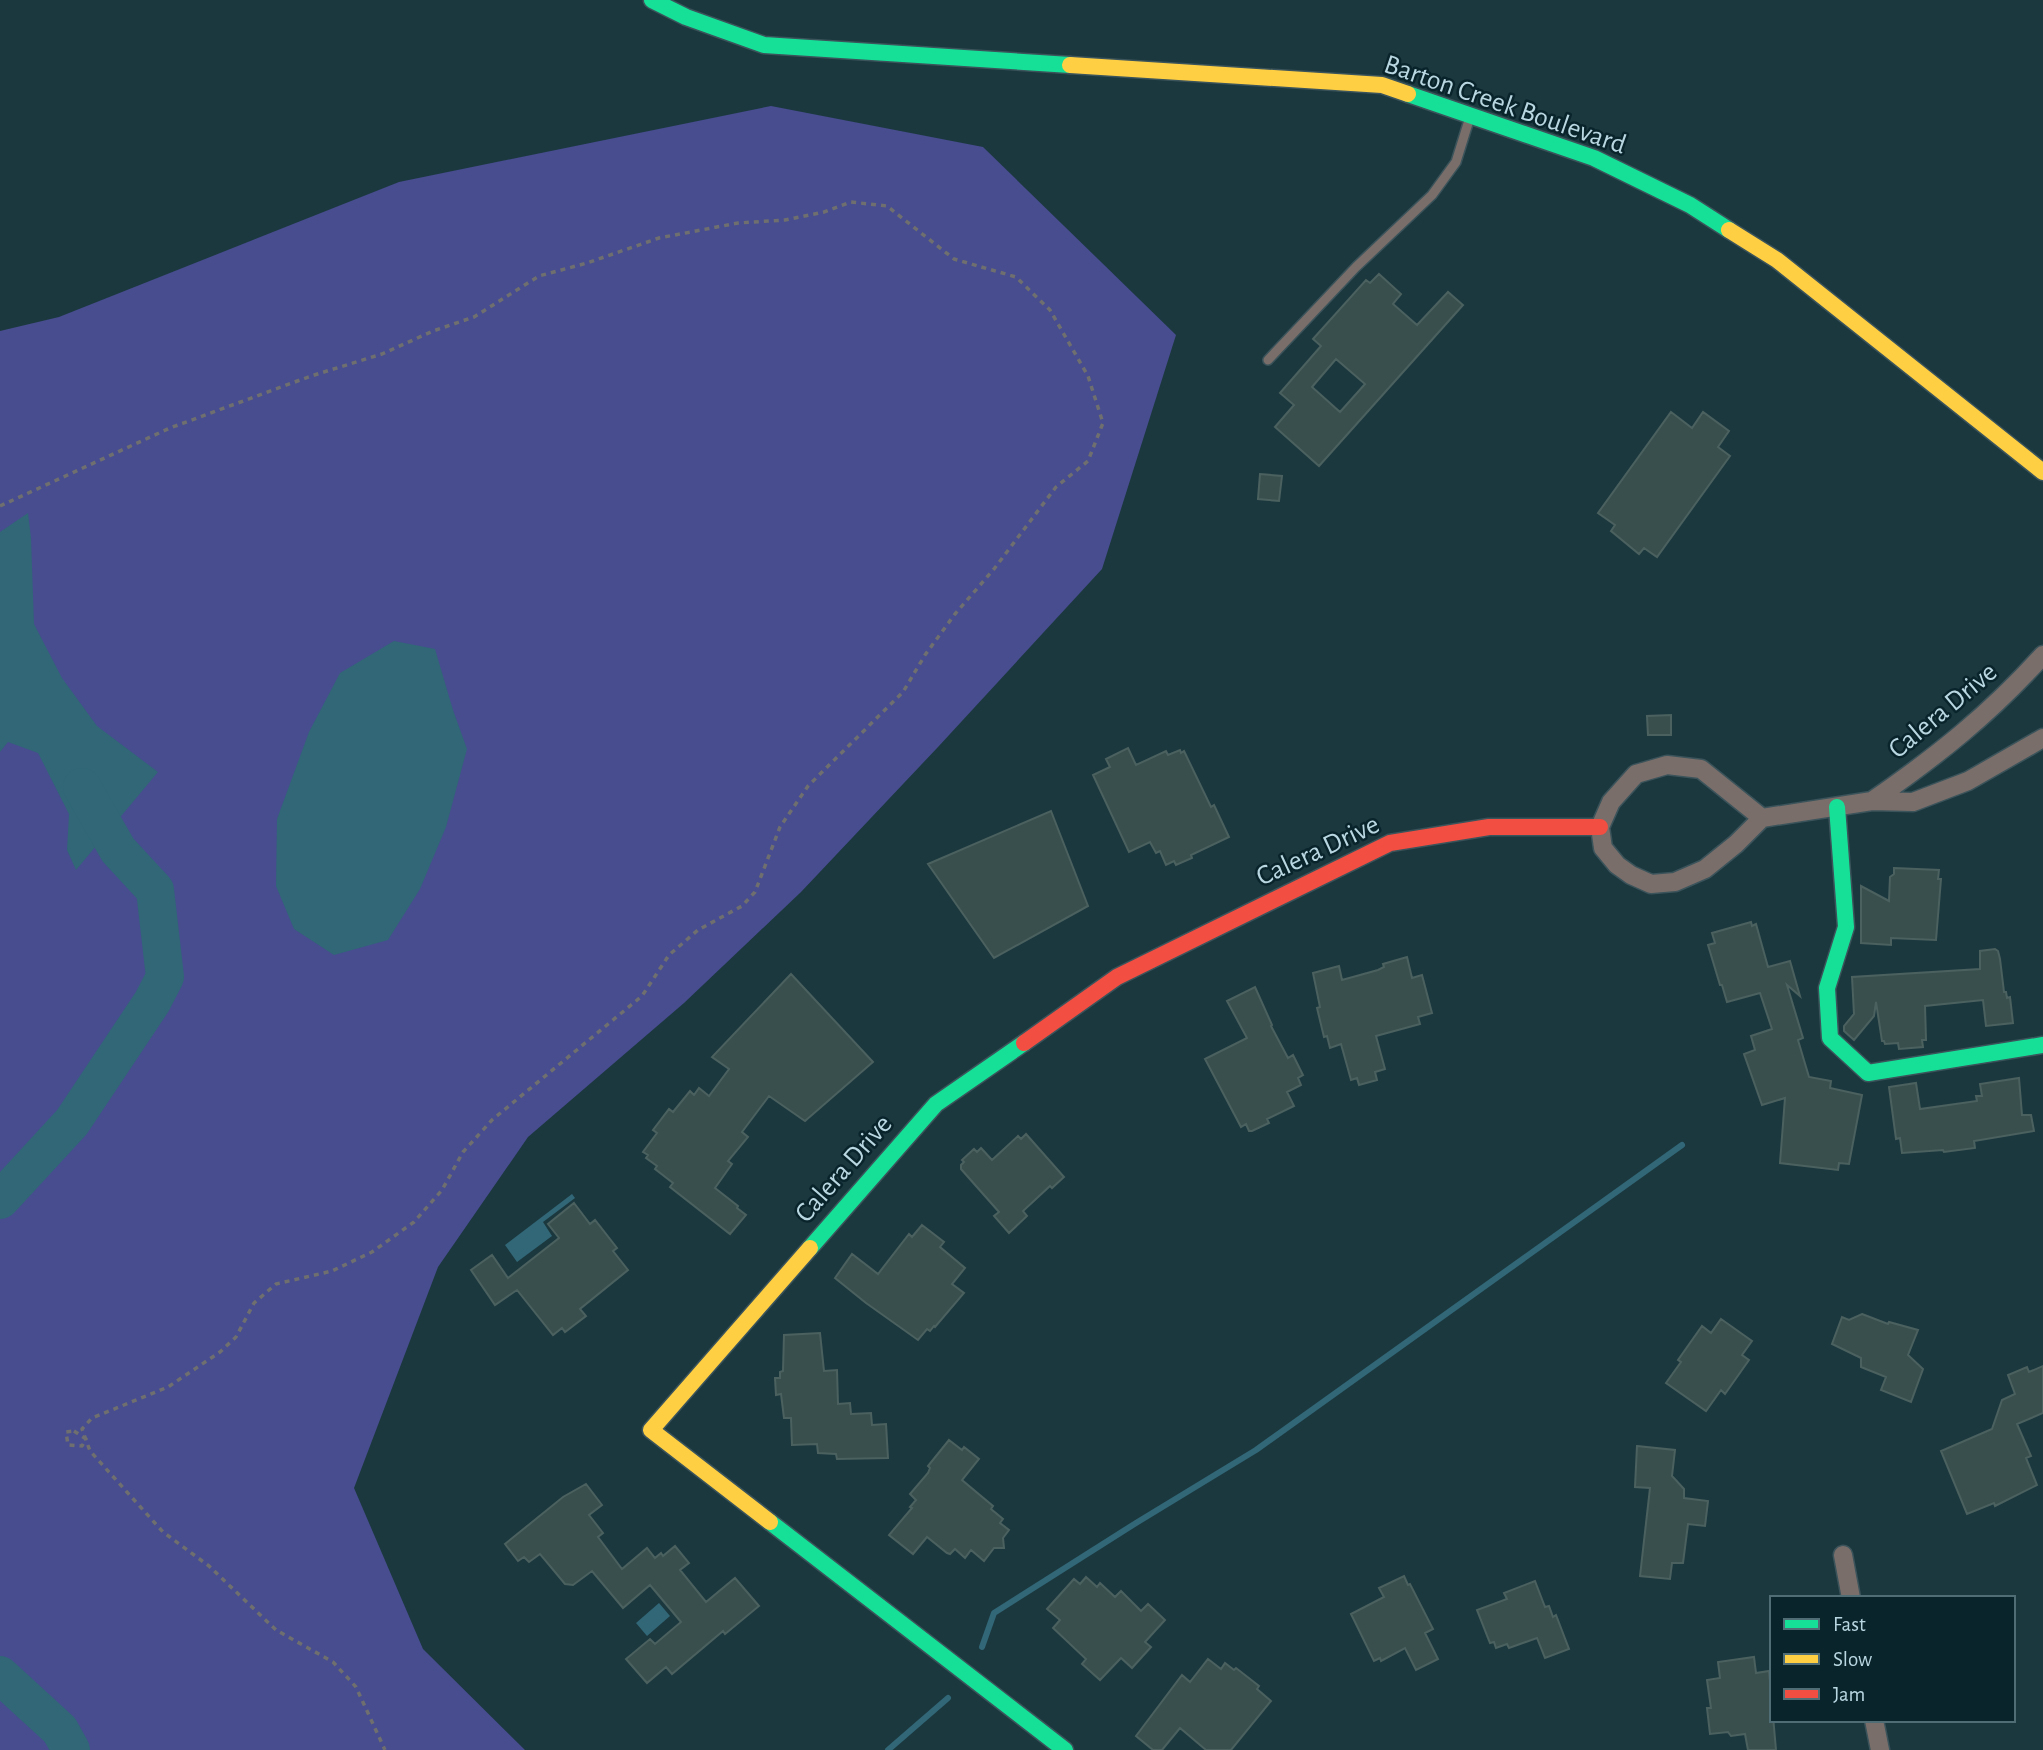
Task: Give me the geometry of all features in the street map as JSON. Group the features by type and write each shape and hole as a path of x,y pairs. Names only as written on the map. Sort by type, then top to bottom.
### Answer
{"street":[{"name":"Barton Creek Boulevard","path":"652,0 686,17 764,44 1382,85 1594,158 1690,205 1777,260 2043,472"},
{"name":"Calera Drive","path":"1872,801 1933,759 2008,694 2043,655"},
{"name":"Calera Drive","path":"1762,818 1872,801 1913,802 1968,781 2043,738"},
{"path":"1667,765 1701,769 1762,818 1736,844 1704,869 1675,882 1651,884 1617,865 1603,848 1600,827 1611,802 1636,774 1667,765"},
{"path":"1837,807 1846,927 1827,988 1830,1038 1868,1073 2043,1045"},
{"name":"Calera Drive","path":"1065,1750 651,1430 936,1104 1116,976 1391,842 1489,827 1600,827"},
{"path":"1843,1555 1851,1596"},
{"path":"1874,1722 1880,1750"}],"lane":[{"path":"1268,360 1356,267 1432,195 1456,162 1470,116"}],"path":[{"path":"0,506 170,429 311,376 382,354 433,331 474,317 539,276 659,239 714,226 785,220 824,212 850,202 887,206 954,259 1016,277 1050,310 1088,376 1103,423 1088,461 1056,487 994,569 955,614 925,655 903,692 808,786 779,827 755,891 742,906 698,930 669,955 642,996 492,1120 463,1152 442,1189 414,1222 372,1252 331,1272 276,1284 254,1303 236,1337 220,1352 168,1387 92,1418 82,1429 90,1451 163,1532 209,1566 276,1630 333,1662 356,1687 385,1750"},
{"path":"74,1431 86,1439 82,1446 68,1445 66,1432 74,1431"}],"shaded area":[{"path":"771,106 983,147 1176,335 1102,569 801,892 684,1003 528,1137 438,1267 354,1488 423,1649 525,1750 0,1750 0,331 59,317 399,182"},
{"path":"28,513 34,624 62,678 97,726 158,772 76,870 67,850 69,814 38,753 8,742 0,752 0,532"},
{"path":"394,641 435,649 467,749 446,827 420,889 388,940 334,955 294,929 276,886 277,819 309,732 340,673"},
{"path":"572,1194 575,1198 543,1222 552,1236 517,1262 505,1245"},
{"path":"659,1603 670,1616 647,1636 636,1623"}],"building":[{"path":"1379,274 1401,294 1393,304 1417,325 1448,292 1463,305 1319,466 1275,427 1294,405 1280,393 1321,346 1313,339 1366,280 1370,283","holes":["1336,359 1365,384 1340,412 1312,387"]},
{"path":"1671,412 1692,428 1703,412 1729,431 1718,447 1730,456 1657,557 1644,548 1639,554 1611,531 1615,525 1598,513"},
{"path":"1260,474 1282,476 1279,501 1258,499"},
{"path":"1671,715 1671,735 1648,735 1647,716"},
{"path":"1128,748 1136,765 1166,751 1168,755 1184,751 1229,837 1176,865 1174,861 1166,865 1160,851 1156,853 1150,842 1129,852 1093,775 1110,767 1106,759"},
{"path":"1051,811 1088,906 994,958 928,864"},
{"path":"1894,868 1939,870 1938,879 1941,879 1936,940 1891,938 1891,945 1861,943 1861,886 1889,901 1890,877 1894,874"},
{"path":"1751,922 1752,926 1756,924 1768,967 1790,961 1800,996 1787,985 1803,1038 1798,1040 1809,1077 1831,1081 1830,1088 1862,1095 1849,1164 1839,1163 1838,1170 1780,1163 1785,1098 1762,1105 1744,1054 1755,1050 1751,1036 1772,1029 1760,993 1727,1002 1708,945 1715,943 1712,933"},
{"path":"1995,949 2000,959 2004,992 2007,998 2010,997 2013,1023 1986,1026 1983,1000 1925,1006 1926,1040 1922,1040 1923,1047 1899,1049 1898,1043 1885,1044 1882,1041 1876,1002 1874,1016 1854,1040 1844,1031 1844,1026 1854,1014 1852,977 1980,969 1980,951"},
{"path":"1407,957 1412,978 1422,975 1432,1013 1418,1017 1420,1024 1376,1036 1385,1069 1375,1072 1377,1080 1359,1085 1357,1078 1351,1080 1341,1044 1330,1048 1327,1036 1324,1037 1313,973 1339,966 1342,980 1378,970 1384,967 1383,964"},
{"path":"791,974 873,1062 805,1121 769,1096 742,1132 748,1137 728,1161 732,1164 715,1188 746,1215 730,1234 670,1187 673,1183 655,1169 657,1166 646,1158 648,1155 643,1152 657,1133 653,1130 669,1109 673,1112 690,1091 694,1095 699,1088 709,1096 729,1069 712,1057"},
{"path":"1255,987 1288,1058 1293,1055 1303,1075 1298,1078 1301,1085 1287,1092 1294,1106 1267,1119 1269,1123 1249,1131 1246,1124 1241,1127 1205,1059 1247,1038 1227,1001"},
{"path":"2019,1078 2022,1115 2031,1115 2034,1131 1974,1141 1975,1148 1902,1153 1900,1138 1896,1139 1889,1087 1916,1083 1920,1109 1977,1101 1976,1096 1982,1096 1980,1084"},
{"path":"1026,1134 1064,1177 1023,1211 1027,1216 1009,1233 994,1216 999,1212 961,1169 961,1165 964,1162 962,1160 974,1149 977,1152 981,1148 992,1160 1018,1136 1021,1139"},
{"path":"574,1203 590,1224 595,1220 617,1248 613,1251 628,1270 580,1309 586,1316 565,1332 562,1328 553,1335 517,1290 495,1305 471,1270 492,1255 508,1278 559,1238 548,1224"},
{"path":"922,1225 944,1242 940,1247 965,1268 952,1284 964,1293 935,1327 930,1331 927,1329 918,1340 835,1278 852,1254 878,1274 909,1234 912,1237"},
{"path":"1862,1314 1888,1324 1889,1322 1918,1330 1908,1355 1923,1369 1911,1402 1881,1390 1886,1377 1861,1367 1861,1358 1832,1344 1842,1317 1849,1320"},
{"path":"1721,1319 1752,1341 1742,1355 1749,1360 1725,1394 1721,1390 1706,1411 1666,1383 1681,1362 1678,1360 1702,1326 1711,1333"},
{"path":"820,1333 824,1371 837,1370 838,1404 850,1403 851,1414 871,1413 872,1425 886,1424 888,1458 837,1459 836,1454 818,1453 817,1444 792,1445 791,1418 784,1418 781,1394 776,1395 775,1378 780,1378 780,1372 783,1371 784,1335"},
{"path":"2043,1366 2043,1413 2017,1424 2031,1456 2026,1458 2037,1485 1995,1506 1994,1503 1967,1514 1941,1451 1992,1429 2002,1400 2015,1394 2008,1375 2027,1367 2029,1372"},
{"path":"949,1440 962,1450 964,1447 979,1459 962,1480 993,1506 991,1509 1003,1519 1000,1523 1009,1530 1003,1538 1004,1548 994,1548 984,1561 971,1550 965,1558 955,1549 950,1554 947,1553 927,1537 913,1554 889,1535 912,1508 910,1507 916,1500 910,1494 928,1473 928,1466"},
{"path":"1637,1446 1675,1450 1672,1476 1684,1489 1684,1498 1708,1501 1705,1526 1688,1524 1683,1563 1672,1563 1670,1579 1640,1576 1650,1488 1635,1487"},
{"path":"586,1484 602,1505 589,1515 603,1533 598,1537 622,1569 647,1548 655,1558 661,1553 663,1556 675,1546 689,1563 680,1570 706,1602 735,1578 759,1606 725,1634 723,1631 672,1674 666,1667 647,1683 626,1659 650,1639 655,1644 681,1622 650,1585 623,1608 592,1571 573,1585 565,1584 540,1554 529,1562 524,1557 518,1561 505,1544 563,1497"},
{"path":"1404,1576 1433,1629 1425,1633 1438,1659 1416,1670 1405,1648 1381,1661 1380,1658 1374,1661 1351,1614 1384,1597 1379,1588"},
{"path":"1086,1577 1097,1587 1100,1583 1115,1597 1121,1591 1141,1611 1148,1604 1165,1620 1145,1642 1151,1647 1132,1668 1121,1658 1100,1680 1082,1664 1086,1659 1053,1628 1060,1620 1047,1609 1074,1579 1080,1584"},
{"path":"1535,1581 1545,1607 1549,1606 1553,1617 1556,1615 1569,1649 1545,1658 1537,1638 1509,1648 1507,1644 1496,1648 1494,1642 1490,1643 1477,1610 1507,1599 1504,1593"},
{"path":"1754,1657 1756,1673 1769,1671 1770,1722 1774,1722 1776,1750 1748,1750 1745,1734 1710,1734 1707,1708 1711,1708 1707,1680 1720,1678 1718,1662"},
{"path":"1208,1659 1221,1669 1225,1663 1234,1670 1236,1668 1259,1686 1257,1689 1271,1701 1231,1750 1206,1750 1180,1728 1162,1750 1153,1750 1136,1736 1182,1675 1190,1682"}],"waterway":[{"path":"0,1200 72,1122 152,1002 165,977 155,890 118,850 82,787"},
{"path":"982,1647 994,1613 1256,1450 1682,1145"},
{"path":"0,1675 60,1730 71,1750"},
{"path":"888,1750 948,1698"}],"traffic: fast":[{"path":"652,0 686,17 764,45 1070,65"},
{"path":"1408,94 1594,158 1690,205 1729,230"},
{"path":"1837,807 1846,927 1827,988 1830,1038 1868,1073 2043,1045"},
{"path":"810,1248 936,1104 1024,1043"},
{"path":"770,1522 1065,1750"}],"traffic: slow":[{"path":"1070,65 1382,85 1408,94"},
{"path":"1729,230 1777,260 2043,472"},
{"path":"770,1522 651,1430 810,1248"}],"traffic: jam":[{"path":"1024,1043 1117,977 1390,843 1489,827 1600,827"}]}
